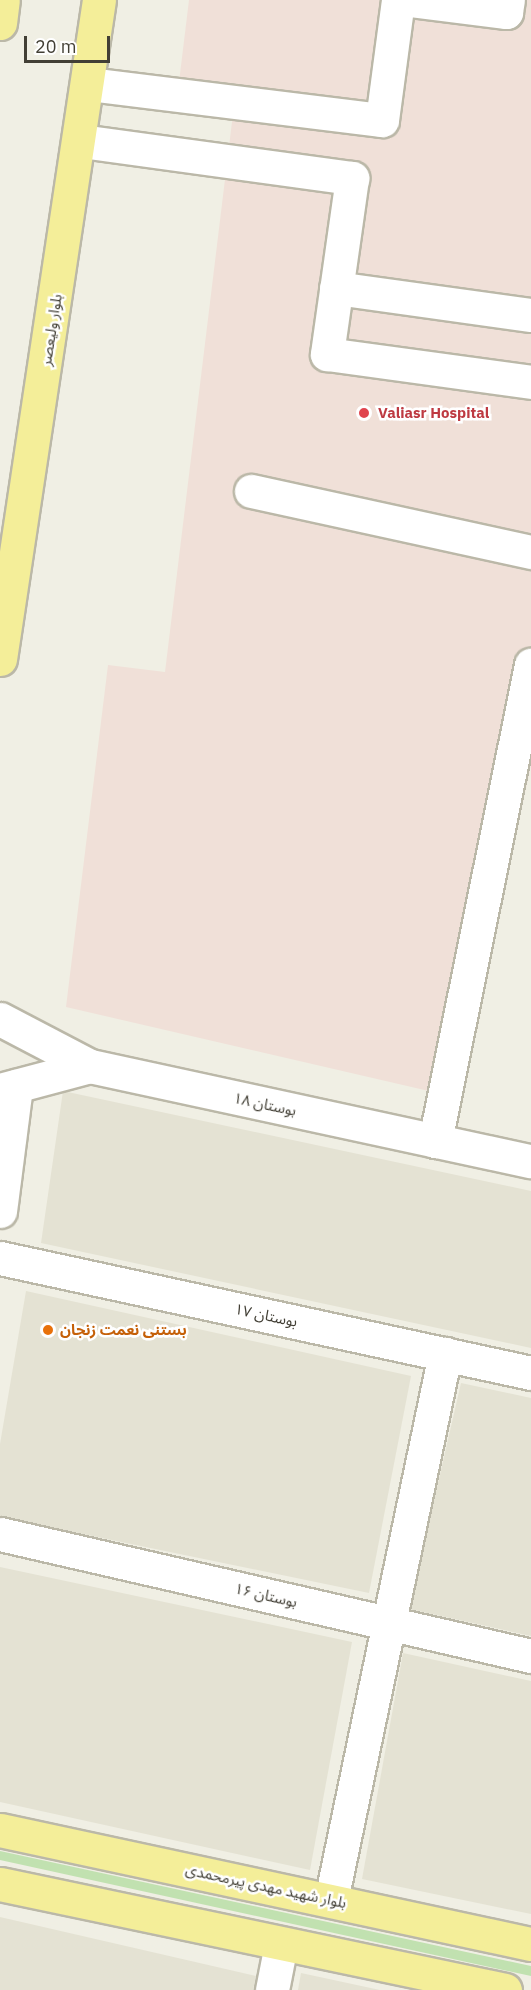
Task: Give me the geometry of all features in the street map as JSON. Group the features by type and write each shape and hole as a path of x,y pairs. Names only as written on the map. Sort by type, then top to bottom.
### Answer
{"main road":[{"path":"0,23 3,0"},
{"name":"بلوار ولیعصر","path":"0,659 81,141 99,0"},
{"name":"بلوار شهید مهدی پیرمحمدی","path":"0,1830 531,1944"},
{"path":"0,1884 505,1990"}],"street":[{"path":"88,84 382,120 398,0"},
{"path":"409,0 506,12 508,0"},
{"path":"81,141 352,178 327,354 531,382"},
{"path":"336,288 531,315"},
{"path":"251,491 531,552"},
{"path":"435,1141 531,665"},
{"path":"0,1019 90,1066"},
{"name":"بوستان ۱۸","path":"8,1088 90,1066 531,1161"},
{"path":"0,1211 8,1088"},
{"name":"بوستان ۱۷","path":"0,1258 531,1372"},
{"path":"331,1900 445,1354"},
{"name":"بوستان ۱۶","path":"0,1534 531,1656"},
{"path":"272,1990 281,1944"}],"shaded area":[{"name":"Valiasr Hospital","path":"189,0 531,0 531,765 459,1098 66,1007 108,665 165,672 236,89 179,82"},
{"path":"63,1091 531,1191 531,1348 41,1243"},
{"path":"26,1291 411,1376 369,1593 0,1517 0,1444"},
{"path":"461,1383 531,1398 531,1636 409,1609"},
{"path":"0,1567 352,1642 310,1870 0,1802"},
{"path":"403,1653 531,1681 531,1914 362,1879"},
{"path":"0,1917 256,1976 253,1990 0,1990"},
{"path":"301,1973 380,1990 298,1990"}],"green space":[{"path":"0,1851 531,1966 531,1976 0,1860"}],"place":[{"name":"Valiasr Hospital","path":"364,413"},
{"name":"بستنی نعمت زنجان","path":"48,1330"}]}
